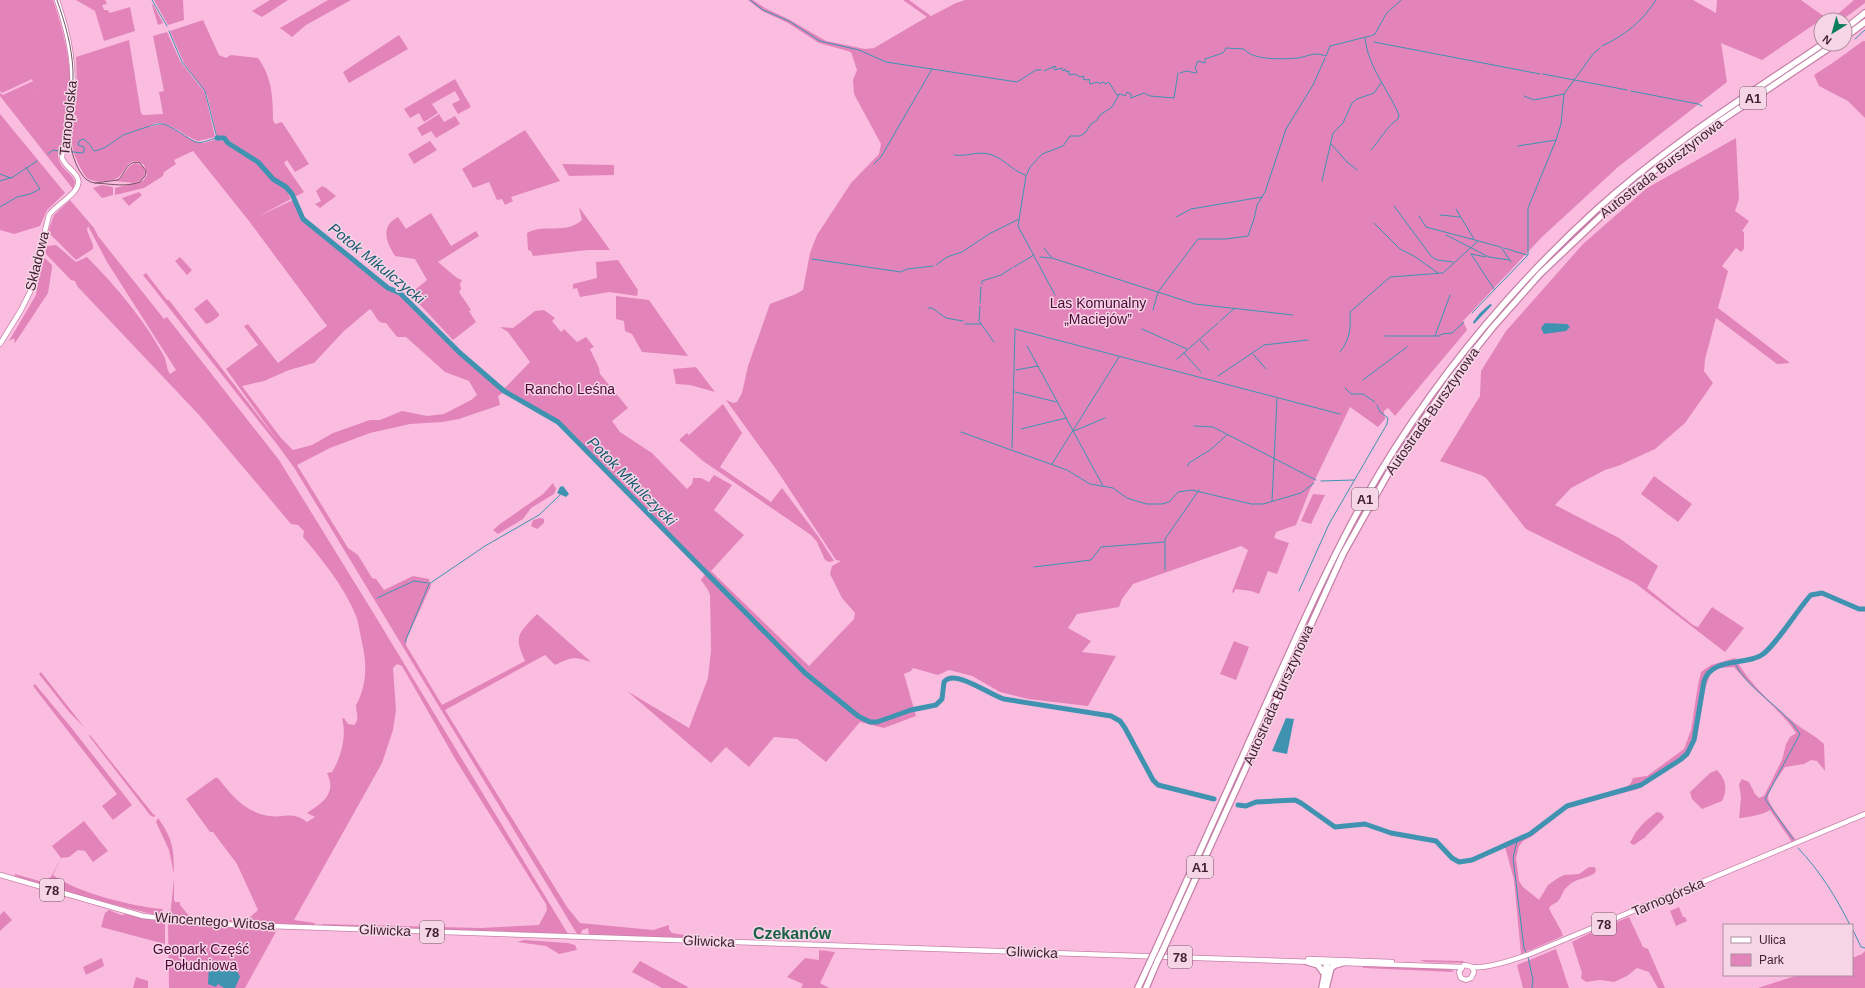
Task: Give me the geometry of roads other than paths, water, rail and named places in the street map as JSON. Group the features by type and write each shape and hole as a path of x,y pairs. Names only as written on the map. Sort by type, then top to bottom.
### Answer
{"highway":[{"path":"1853,23 1865,13"},
{"path":"1853,31 1865,22"},
{"name":"Autostrada Bursztynowa","path":"1138,988 1319,588 1356,515 1392,454 1454,364 1515,292 1595,211 1670,149 1730,106 1813,51"},
{"name":"Autostrada Bursztynowa","path":"1146,988 1327,586 1362,519 1398,457 1450,381 1520,296 1557,257 1600,216 1674,154 1734,111 1823,52"},
{"path":"1326,988 1327,960"},
{"path":"1308,962 1320,966 1326,975"},
{"path":"1322,988 1326,975 1332,966 1345,962"}],"main road":[{"name":"Tarnopolska","path":"57,0 68,36 73,72 72,104 62,155 63,161 76,176 79,184"},
{"name":"Składowa","path":"0,344 24,306 30,292 49,215 76,190 79,184"},
{"name":"Tarnogórska","path":"1473,970 1530,954 1865,814"},
{"name":"Wincentego Witosa","path":"0,875 153,918 212,924 291,927"},
{"name":"Gliwicka","path":"291,927 1327,960"},
{"name":"Gliwicka","path":"1294,960 1308,962 1327,960"},
{"name":"78","path":"1327,960 1446,966 1460,969 1466,965 1473,970 1471,978 1466,980 1461,977 1460,969"},
{"name":"78","path":"1327,960 1372,960 1420,965"}],"water":[{"path":"1490,304 1492,305 1474,324 1473,322 1480,313"},
{"path":"1545,323 1567,324 1570,327 1566,331 1544,334 1541,328"},
{"path":"563,486 569,494 566,497 557,493 560,487"},
{"path":"1286,718 1294,719 1287,754 1272,751"},
{"path":"209,964 237,971 240,977 235,988 224,988 218,984 216,987 208,984"}],"waterway":[{"path":"152,0 167,26"},
{"path":"750,0 763,10 789,21 820,41 859,50 886,62 1017,82 1036,70 1041,70"},
{"path":"1371,36 1375,34 1386,14 1401,0"},
{"path":"1602,46 1632,27 1645,15 1656,0"},
{"path":"1855,39 1865,30"},
{"name":"Potok Mikulczycki","path":"65,151 84,152 84,147 78,145 79,141 83,139 94,151 98,150 123,135 158,124 167,125 196,142 204,142 217,138 205,91 182,62 169,31"},
{"path":"1180,73 1186,71 1196,73 1197,71 1195,68 1198,61 1205,63 1205,59 1223,53 1226,48 1244,49 1254,56 1270,58 1298,58 1312,54 1326,56 1330,46 1370,36"},
{"path":"1365,38 1370,59 1399,115 1398,119 1387,129 1371,150"},
{"path":"1374,42 1540,74"},
{"path":"1472,313 1528,255 1528,208 1556,140 1561,124 1564,94 1593,54 1600,48"},
{"path":"1153,310 1158,292 1198,239 1226,239 1248,236 1257,205 1265,192 1286,129 1313,85 1325,58"},
{"path":"1044,71 1055,66 1056,68"},
{"path":"1052,67 1055,70 1062,68 1063,71 1065,69 1066,72 1069,71 1069,75 1075,74 1080,77 1084,76 1083,79 1089,79 1090,84 1098,82 1100,84 1102,82 1106,84 1108,82 1117,95 1120,94 1125,96 1127,92 1131,94 1131,98 1144,93 1150,96 1174,98 1178,73"},
{"path":"874,164 881,157 932,69"},
{"path":"1543,74 1627,90"},
{"path":"1322,181 1333,133 1343,123 1352,103 1357,99 1374,93 1381,83"},
{"path":"1631,91 1702,106"},
{"path":"1524,96 1534,100 1564,94"},
{"path":"1055,295 1018,226 1026,176 1030,167 1042,154 1063,146 1070,136 1080,136 1085,133 1100,115 1112,107 1119,95"},
{"name":"Potok Mikulczycki","path":"217,138 224,138 228,143 258,162 273,179 286,187 292,194 303,219 388,288 400,293 460,353 504,391 558,422 805,673 858,716 870,722 877,722 911,710 936,705 942,699 944,682 949,679 956,678 964,680 1004,699 1111,716 1120,721 1125,728 1153,780 1158,785 1214,799"},
{"path":"1518,146 1556,140"},
{"path":"1331,144 1347,162 1357,170"},
{"name":"Potok Mikulczycki","path":"48,154 53,150 60,151"},
{"path":"954,155 980,153 989,154 999,158 1025,175"},
{"name":"Potok Mikulczycki","path":"0,181 13,177 37,161"},
{"path":"0,207 17,197 30,194 40,189 26,167"},
{"name":"Potok Mikulczycki","path":"0,174 11,178"},
{"path":"1176,217 1191,209 1262,197"},
{"path":"1394,206 1431,256 1437,260 1453,262"},
{"path":"1456,209 1474,239"},
{"path":"1440,215 1460,217"},
{"path":"1419,216 1426,227 1501,247 1511,262"},
{"path":"936,265 947,257 962,252 989,234 1019,219"},
{"path":"1374,223 1400,249 1414,256 1438,273"},
{"path":"1446,235 1489,257"},
{"path":"1340,352 1346,343 1349,333 1350,312 1390,277 1443,273 1478,241"},
{"path":"1044,248 1052,258 1195,304 1293,315"},
{"path":"1504,248 1527,255"},
{"path":"1471,254 1494,289"},
{"path":"1471,254 1486,257"},
{"path":"1014,267 1034,255"},
{"path":"1040,257 1051,258"},
{"path":"1489,257 1509,260"},
{"path":"812,259 901,272 907,269 933,266"},
{"path":"982,284 982,281 1001,275 1012,268"},
{"path":"980,303 981,287"},
{"path":"1435,336 1450,295"},
{"path":"980,306 979,321 994,342"},
{"path":"928,308 932,308 946,318 963,321"},
{"path":"1220,321 1235,308"},
{"path":"1385,336 1439,336 1442,334 1452,333 1464,322"},
{"path":"1177,359 1218,323"},
{"path":"965,324 981,324"},
{"path":"1012,448 1015,329 1340,414"},
{"path":"1142,329 1187,349"},
{"path":"1200,340 1209,350"},
{"path":"1218,376 1264,345 1308,340"},
{"path":"1027,346 1103,486"},
{"path":"1363,380 1407,347"},
{"path":"1184,353 1201,372"},
{"path":"1253,354 1266,369"},
{"path":"1052,464 1119,357"},
{"path":"1016,370 1038,366"},
{"path":"1345,388 1351,394 1363,394 1375,402"},
{"path":"1015,392 1057,402"},
{"path":"1272,501 1277,399"},
{"path":"1299,591 1329,524 1387,424 1388,418 1380,412 1377,405"},
{"path":"1021,429 1066,418"},
{"path":"1074,431 1105,418"},
{"path":"1194,426 1213,427 1316,480"},
{"path":"961,432 1067,470 1090,484 1113,488 1127,498 1146,504 1162,504 1169,502 1178,492 1192,490 1251,504 1263,504 1301,493 1314,483"},
{"path":"1188,466 1189,463 1210,450 1227,435"},
{"path":"1321,481 1354,480"},
{"path":"1165,570 1165,539 1199,490"},
{"path":"405,642 429,584 485,546 539,515 560,495"},
{"path":"1034,567 1091,560 1101,547 1164,542"},
{"path":"377,598 414,581 428,583"},
{"name":"Potok Mikulczycki","path":"1238,805 1246,806 1256,802 1295,800 1335,827 1365,824 1391,833 1436,841 1452,858 1459,862 1472,860 1530,834 1567,806 1641,785 1680,760 1687,754 1694,740 1704,681 1708,674 1721,665 1753,659 1760,656 1772,646 1811,595 1822,593 1859,609 1865,609"},
{"path":"1734,662 1740,673 1748,682 1785,715 1800,734 1765,799 1793,839"},
{"path":"1517,841 1513,858 1524,948 1526,952"},
{"path":"1798,848 1827,885 1849,924"},
{"path":"1853,930 1861,947 1865,948"},
{"path":"1528,957 1533,980 1532,988"}],"tram line":[{"path":"57,0 70,44 73,71 70,134 71,146 79,170 84,178 93,183 119,185 140,182 145,176 146,171 140,163 136,162 129,165 118,180 95,183"}],"district":[{"name":"Czekanów","path":"792,933"}],"park label":[{"name":"Las Komunalny „Maciejów”","path":"1098,312"},
{"name":"Rancho Leśna","path":"570,389"},
{"name":"Geopark Część Południowa","path":"201,958"}]}
